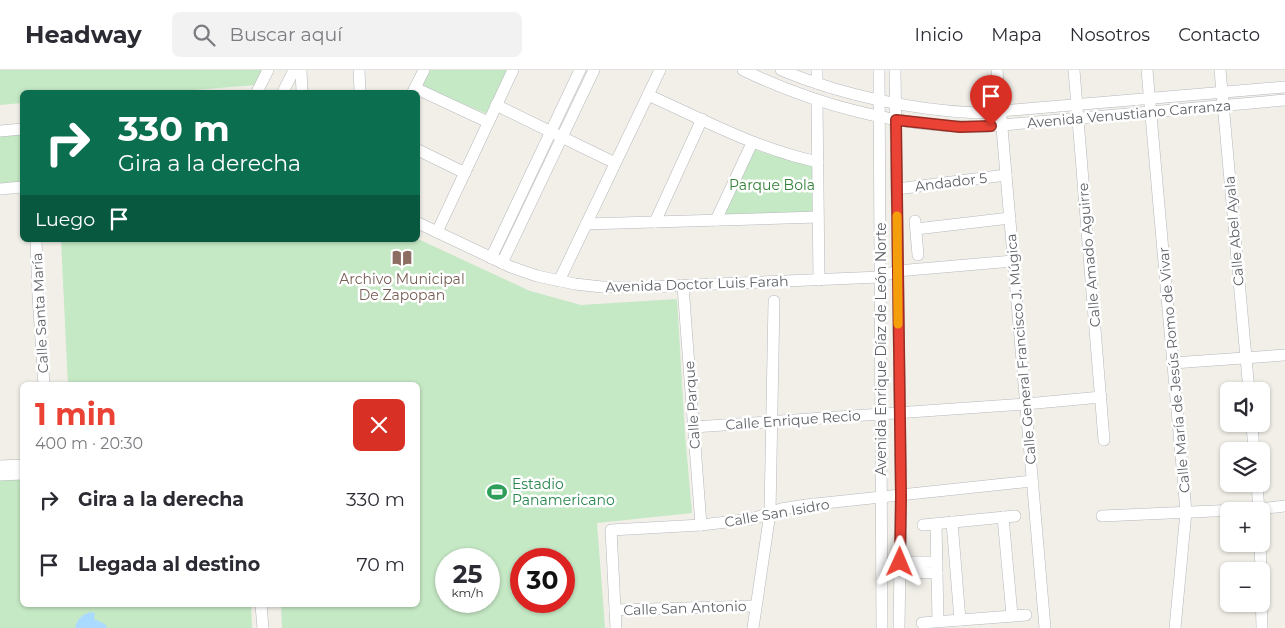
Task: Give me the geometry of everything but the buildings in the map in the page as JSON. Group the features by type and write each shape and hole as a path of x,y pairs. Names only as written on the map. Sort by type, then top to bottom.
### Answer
{"street":[{"path":"258,90 268,70"},
{"path":"284,90 294,70"},
{"path":"301,70 302,90"},
{"path":"359,70 360,90"},
{"path":"414,90 424,70"},
{"path":"437,232 513,70"},
{"path":"491,258 580,70"},
{"path":"502,263 594,70"},
{"path":"559,281 660,70"},
{"name":"Avenida Venustiano Carranza","path":"743,70 777,86 817,100 879,117 960,127 1285,100"},
{"name":"Avenida Venustiano Carranza","path":"781,70 817,83 879,99 952,112 1000,112 1285,87"},
{"path":"817,70 817,83"},
{"name":"Avenida Enrique Díaz de León Norte","path":"879,70 882,628"},
{"name":"Avenida Enrique Díaz de León Norte","path":"895,70 901,496 899,628"},
{"name":"Calle General Francisco J. Múgica","path":"997,70 1045,628"},
{"name":"Calle Amado Aguirre","path":"1074,70 1104,440"},
{"name":"Calle María de Jesús Romo de Vivar","path":"1147,70 1186,512 1176,628"},
{"name":"Calle Abel Ayala","path":"1220,70 1248,382"},
{"path":"420,93 488,122"},
{"path":"648,95 752,143 818,162"},
{"path":"817,100 819,280"},
{"path":"496,105 615,163"},
{"path":"654,222 702,120"},
{"path":"0,131 20,129"},
{"path":"716,220 752,143"},
{"path":"420,151 465,173"},
{"name":"Andador 5","path":"897,189 1006,175"},
{"path":"0,189 20,187"},
{"path":"586,224 818,216"},
{"path":"897,241 916,230 1010,218"},
{"name":"Avenida Doctor Luis Farah","path":"420,224 524,272 559,281 602,287 683,286 880,277 898,271 1013,261"},
{"path":"916,230 918,255"},
{"name":"Calle Santa María","path":"36,242 44,382"},
{"name":"Calle Parque","path":"683,286 701,525"},
{"path":"753,628 770,513 774,301"},
{"path":"1173,363 1285,355"},
{"name":"Calle Enrique Recio","path":"694,427 1101,397"},
{"path":"0,466 20,465"},
{"path":"0,475 20,474"},
{"name":"Calle San Isidro","path":"615,610 612,530 701,525 752,519 797,506 1032,481"},
{"path":"1270,508 1285,506"},
{"path":"1102,516 1220,511"},
{"path":"923,525 1015,516"},
{"path":"1003,517 1012,615"},
{"path":"952,522 960,620"},
{"path":"936,524 938,621"},
{"path":"882,567 937,567"},
{"name":"Calle San Antonio","path":"615,610 756,606"},
{"path":"262,607 263,628"},
{"path":"615,610 616,628"},
{"path":"1262,612 1262,628"},
{"path":"922,623 1026,615"}],"green space":[{"path":"0,70 264,70 256,85 195,90 20,90 20,103 0,105"},
{"path":"429,70 507,70 487,114 422,86"},
{"path":"20,134 20,182 0,184 0,136"},
{"name":"Parque Bola","path":"753,149 815,165 814,212 723,215"},
{"path":"420,240 530,291 581,305 677,299 692,513 597,523 605,628 282,628 281,607 420,607 420,382 68,382 61,242 420,242"},
{"path":"20,475 20,607 251,607 252,628 0,628 0,477"}],"water":[{"path":"90,612 95,613 94,619 105,624 107,628 75,628 80,618"}],"slow traffic":[{"path":"897,216 898,324"}],"place":[{"name":"Archivo Municipal De Zapopan","path":"402,258"},
{"name":"Estadio Panamericano","path":"497,492"}],"route":[{"path":"900,562 901,496 896,120 960,127 991,126"}]}
